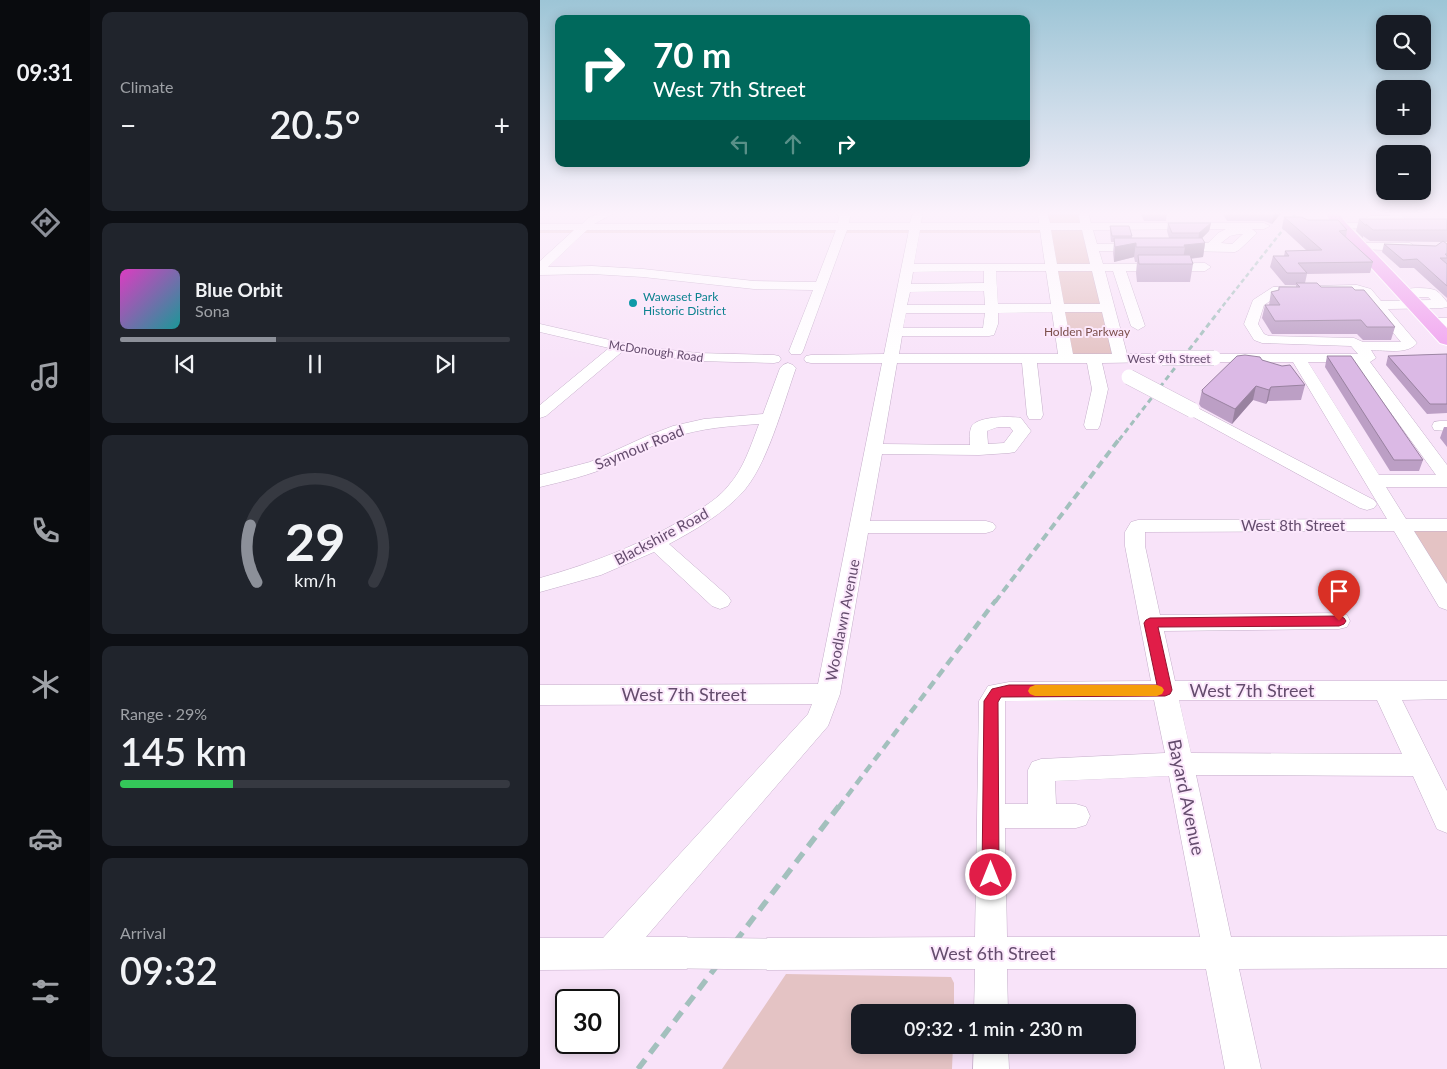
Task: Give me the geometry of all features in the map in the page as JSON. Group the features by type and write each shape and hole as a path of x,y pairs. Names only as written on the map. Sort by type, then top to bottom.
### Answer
{"main road":[{"path":"1376,262 1405,294 1443,330"}],"street":[{"name":"Blackshire Road","path":"540,585 594,570 680,530 715,508 736,489 753,462 769,418 786,359 829,262"},
{"name":"Woodlawn Avenue","path":"611,953 819,719 828,694 895,332 905,288 908,262"},
{"path":"1050,262 1066,359"},
{"path":"1096,262 1120,358"},
{"path":"1118,267 1138,326"},
{"path":"907,268 1205,267"},
{"path":"989,359 990,268"},
{"path":"540,269 643,273 754,285 820,286"},
{"path":"1377,305 1438,284"},
{"path":"905,288 989,287"},
{"path":"1363,354 1410,343 1366,292 1357,289 1278,290 1258,303 1251,324 1259,337 1266,340 1354,342 1447,480"},
{"path":"900,309 1108,308"},
{"name":"McDonough Road","path":"540,328 618,348 697,357 786,359"},
{"path":"895,332 989,332"},
{"path":"540,413 618,348"},
{"name":"West 9th Street","path":"890,359 1298,358 1363,354 1408,358"},
{"path":"1093,358 1367,504"},
{"path":"1092,425 1100,389 1093,358"},
{"path":"1298,358 1447,602"},
{"path":"786,359 802,366 811,359 890,359"},
{"path":"1029,359 1035,415"},
{"name":"Saymour Road","path":"540,481 572,474 613,459 665,434 689,427 716,422 769,418"},
{"path":"874,449 979,450"},
{"path":"1373,481 1447,480"},
{"path":"1424,525 1447,538"},
{"name":"West 8th Street","path":"1138,526 1447,525"},
{"name":"Bayard Avenue","path":"1138,526 1135,532 1135,546 1243,1069"},
{"path":"859,527 986,527"},
{"path":"655,542 720,601"},
{"path":"1150,623 1339,621"},
{"path":"1385,690 1447,820"},
{"name":"West 7th Street","path":"991,816 991,701 997,693 1009,691 1447,690"},
{"name":"West 7th Street","path":"540,695 828,694"},
{"path":"1042,816 1041,770 1180,764 1421,765"},
{"path":"991,1004 991,816 1076,816"},
{"name":"West 6th Street","path":"540,954 1219,953 1445,957"},
{"path":"991,1054 991,1069"}],"green space":[{"name":"Holden Parkway","path":"1051,262 1096,262 1121,358 1066,359"},
{"path":"1400,525 1447,525 1447,602"},
{"path":"786,974 951,977 954,983 954,1004 851,1004 851,1054 953,1054 952,1069 722,1069"}],"building":[{"path":"1139,262 1192,262 1193,264 1139,264"},
{"path":"1278,262 1373,262 1298,263 1307,273 1287,273"},
{"path":"1420,262 1445,262 1447,264 1447,286"},
{"path":"1296,283 1317,283 1321,287 1352,287 1355,290 1364,290 1395,327 1367,327 1361,320 1275,321 1265,305 1280,305 1271,292 1279,290 1279,287 1300,287"},
{"path":"1447,354 1447,404 1430,404 1388,356"},
{"path":"1237,356 1260,357 1262,360 1282,366 1290,365 1305,385 1271,387 1269,390 1256,386 1235,409 1203,393 1202,390"},
{"path":"1327,356 1351,356 1423,460 1394,460"}],"railway":[{"path":"1218,312 1258,262"},
{"path":"1119,440 1219,311"},
{"path":"995,602 1120,438"},
{"path":"838,808 996,600"},
{"path":"638,1069 839,806"}],"slow traffic":[{"path":"1035,691 1157,690"}],"place":[{"name":"Wawaset Park Historic District","path":"633,303"}],"route":[{"path":"991,875 991,701 992,697 997,693 1003,691 1165,690 1150,623 1339,621"}]}
